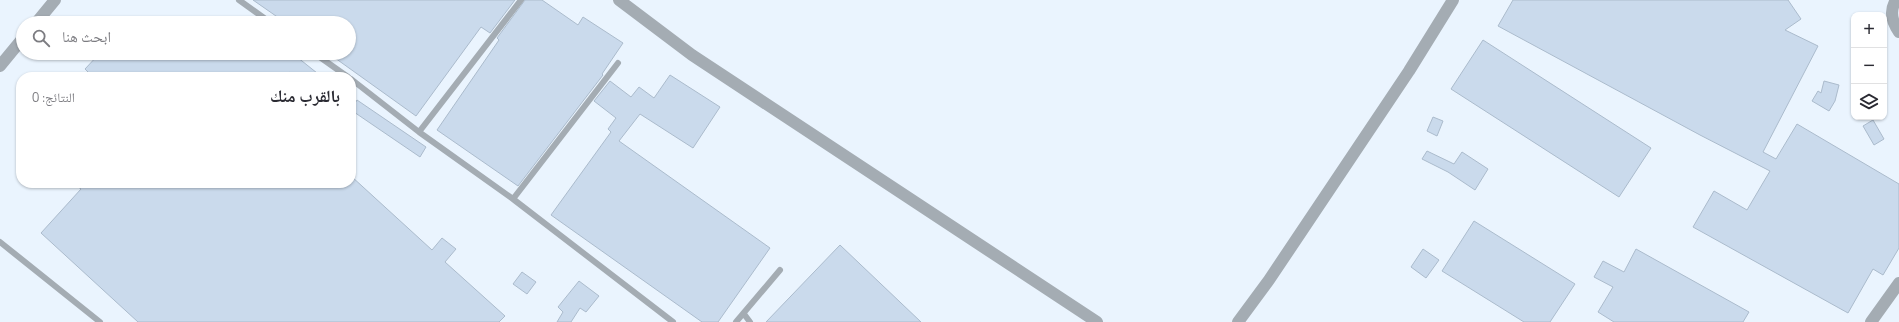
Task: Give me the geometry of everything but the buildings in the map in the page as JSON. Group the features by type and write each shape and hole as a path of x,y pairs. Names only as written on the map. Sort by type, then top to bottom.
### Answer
{"street":[{"path":"42,16 55,0"},
{"path":"619,0 692,56 1097,322"},
{"path":"1238,322 1269,280 1392,97 1453,0"},
{"path":"1896,0 1892,7 1894,24 1899,32"},
{"path":"0,66 16,47"},
{"path":"1871,322 1899,283"}],"lane":[{"path":"239,0 261,16"},
{"path":"419,132 521,0"},
{"path":"324,60 341,72"},
{"path":"513,199 618,63"},
{"path":"356,83 419,132 513,199 673,322"},
{"path":"0,242 100,322"},
{"path":"736,322 780,270"},
{"path":"744,314 750,322"}]}
